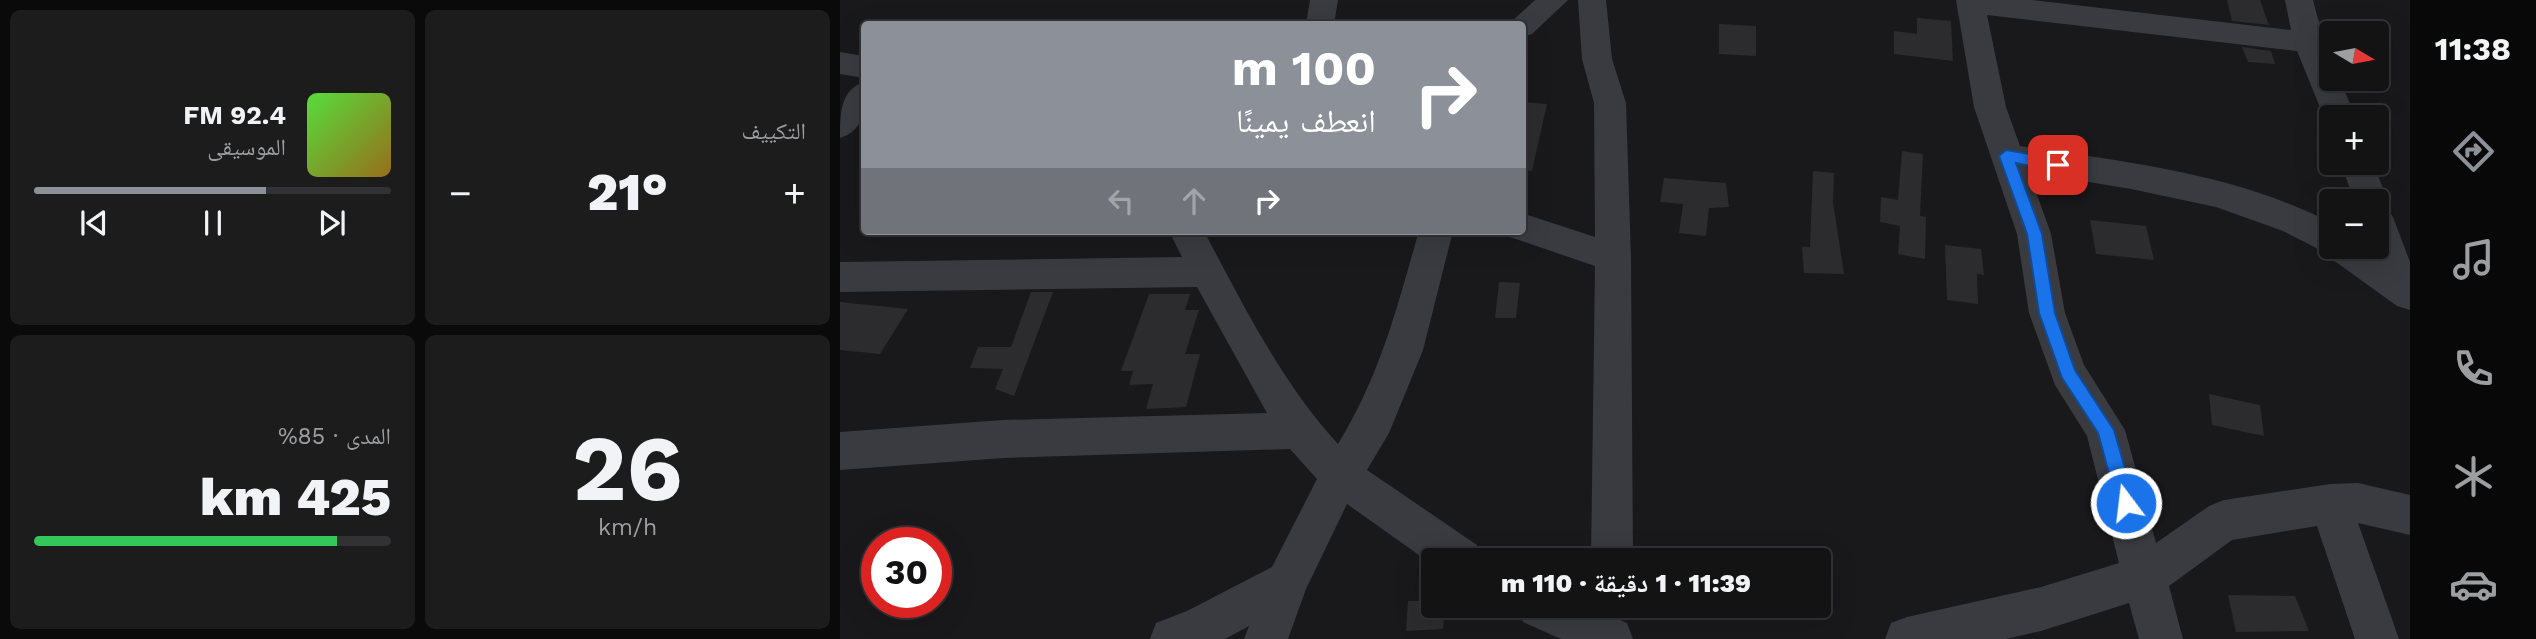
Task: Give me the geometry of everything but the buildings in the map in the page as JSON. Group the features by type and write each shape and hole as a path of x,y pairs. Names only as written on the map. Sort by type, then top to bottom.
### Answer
{"street":[{"path":"1320,21 1324,0"},
{"path":"1526,24 1554,0"},
{"path":"1592,0 1597,59 1611,103 1612,548"},
{"path":"2299,0 2308,42 2335,105"},
{"path":"2161,639 2105,430 2068,373 2047,313 2034,234 1990,107 1983,2 2308,42"},
{"path":"840,63 861,66"},
{"path":"840,126 861,97"},
{"path":"2006,156 2213,192 2303,223 2319,233"},
{"path":"1526,229 1613,258"},
{"path":"1188,235 1300,430 1341,477 1445,548"},
{"path":"1266,639 1287,582 1325,503 1375,420 1404,351 1435,235"},
{"path":"2389,250 2406,292"},
{"path":"2359,259 2406,292"},
{"path":"840,277 1207,272"},
{"path":"840,451 1003,439 1300,430"},
{"path":"1907,639 2041,608 2146,576 2224,521 2330,504 2358,503 2410,515"},
{"path":"2330,504 2377,639"},
{"path":"1172,639 1200,628 1287,582"},
{"path":"1566,618 1613,639 1613,618"}],"route":[{"path":"2058,165 2006,156 2034,234 2047,313 2068,373 2105,430 2126,503"}]}
